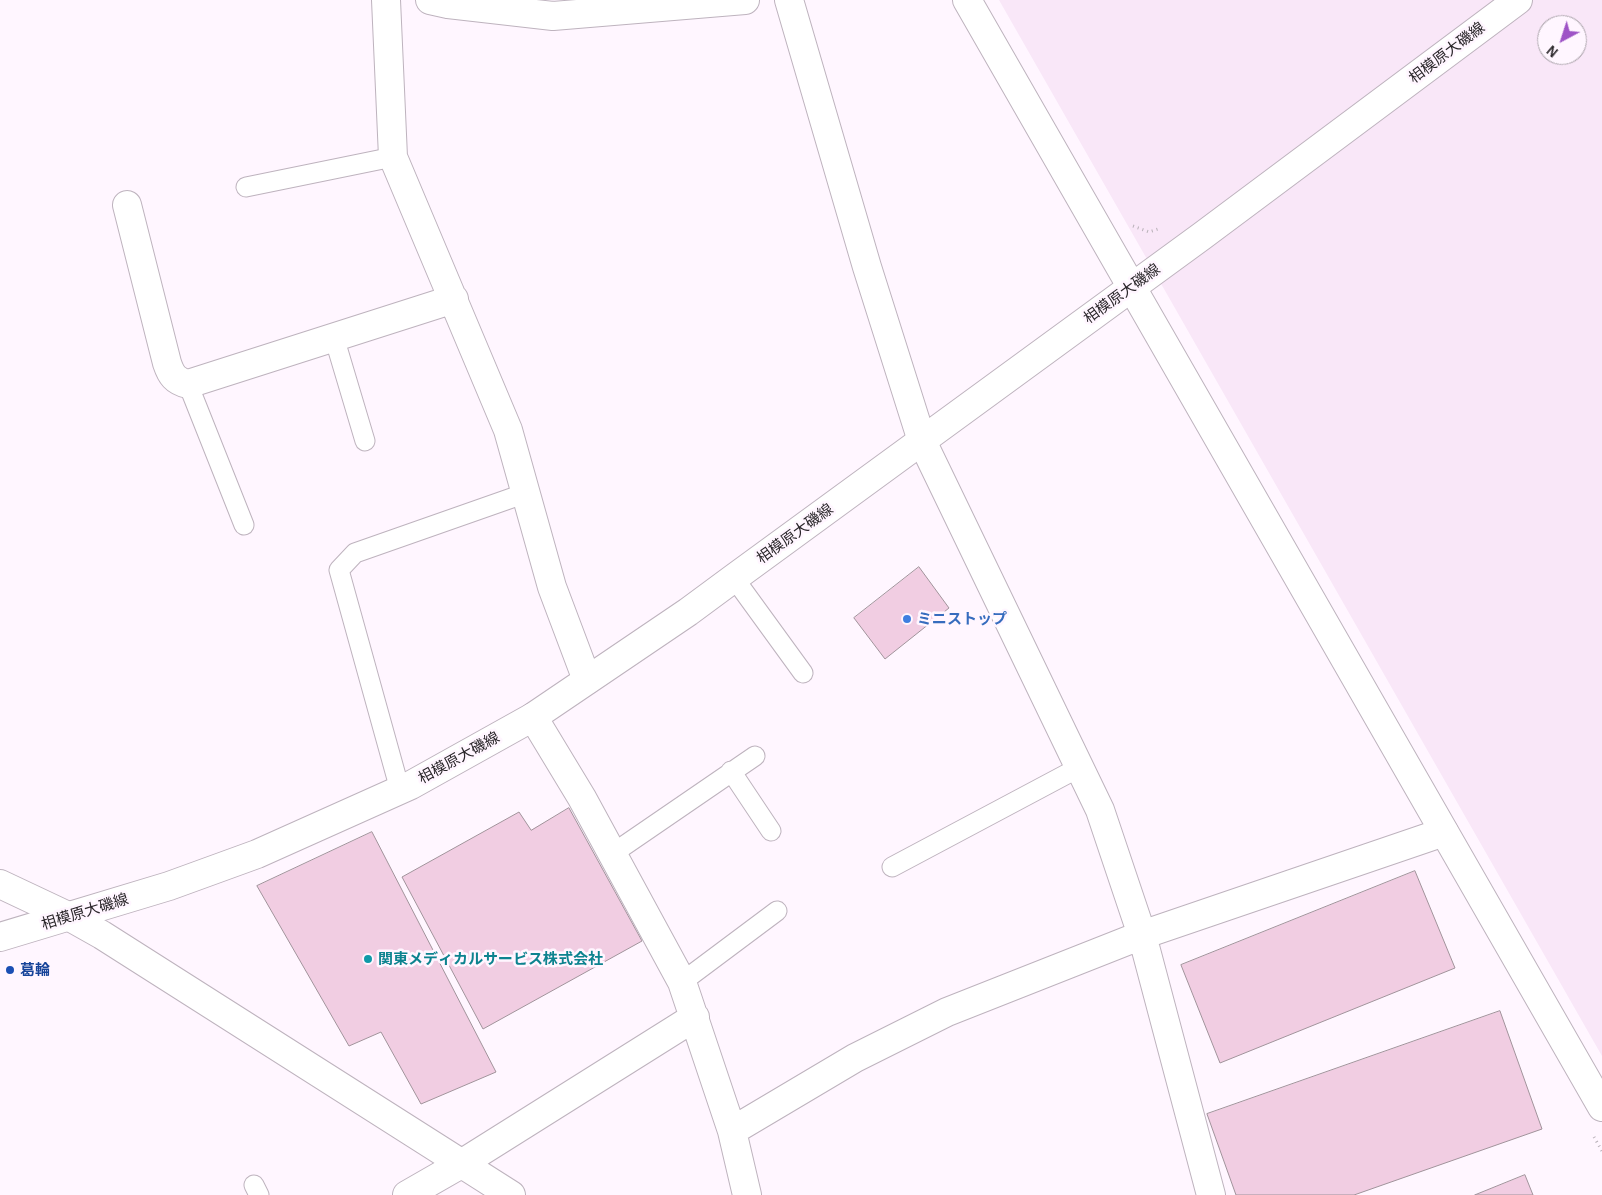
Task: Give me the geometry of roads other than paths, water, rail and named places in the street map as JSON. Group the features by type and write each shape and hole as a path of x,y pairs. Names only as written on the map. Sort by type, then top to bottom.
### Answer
{"street":[{"path":"386,0 393,157 508,430 552,587 587,680"},
{"path":"430,0 448,4 552,8 745,0"},
{"path":"789,0 867,267 922,441 1100,810 1142,935 1211,1195"},
{"path":"967,0 1602,1107"},
{"name":"相模原大磯線","path":"0,937 169,886 257,854 400,790 533,718 688,612 1267,187 1518,0"},
{"path":"127,205 167,363 174,378 188,384 454,299"},
{"path":"533,718 582,798 682,982 732,1131 747,1195"},
{"path":"732,1131 855,1058 948,1012 1142,935 1444,832"},
{"path":"0,884 70,917 511,1195"},
{"path":"407,1195 462,1164 695,1017"}],"lane":[{"path":"246,188 393,157"},
{"path":"334,337 365,440"},
{"path":"188,384 244,525"},
{"path":"400,790 339,570 355,553 526,493"},
{"path":"734,578 803,673"},
{"path":"612,854 755,756"},
{"path":"892,867 1080,767"},
{"path":"732,771 771,831"},
{"path":"682,982 777,911"}],"place":[{"name":"ミニストップ","path":"907,619"},
{"name":"関東メディカルサービス株式会社","path":"368,959"},
{"name":"葛輪","path":"10,970"}]}
